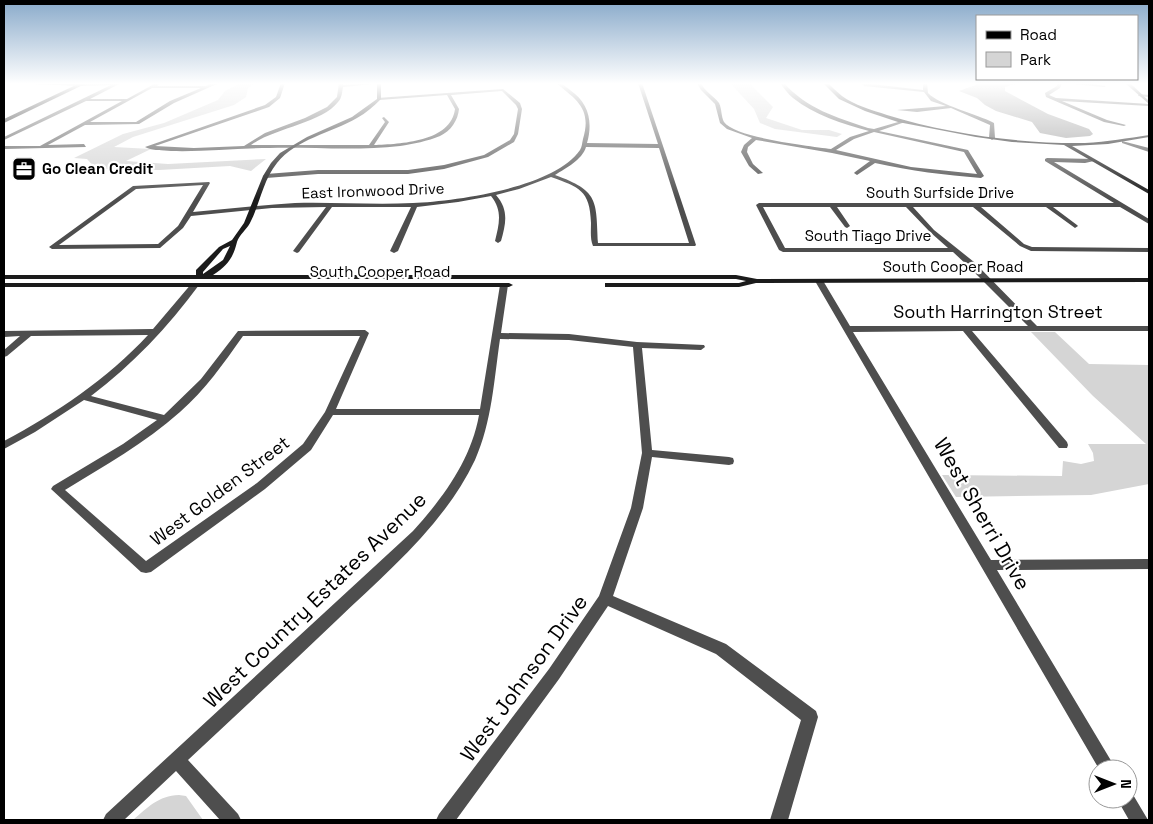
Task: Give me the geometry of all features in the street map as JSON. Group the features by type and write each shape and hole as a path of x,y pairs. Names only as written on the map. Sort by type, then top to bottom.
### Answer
{"street":[{"path":"4,139 40,121"},
{"path":"41,148 90,121"},
{"path":"85,124 140,121"},
{"path":"223,121 148,147 181,150 245,147 371,146 410,142 438,135 447,130 452,121"},
{"path":"245,147 260,136 295,121"},
{"path":"198,282 199,272 221,248 234,241 247,224 272,164 294,146 347,121"},
{"path":"371,146 387,121"},
{"path":"266,176 318,172 408,172 444,167 486,156 512,141 516,134 518,121"},
{"path":"587,121 588,138 586,145 660,146"},
{"path":"551,175 579,185 588,192 592,201 596,245 693,245 652,121"},
{"path":"722,121 729,128 755,138 943,173 981,176 966,151 919,142 847,121"},
{"path":"832,151 843,142 902,121"},
{"path":"905,121 992,138 1065,144 1124,142 1149,136"},
{"path":"987,121 992,124 992,138"},
{"path":"1105,121 1124,125"},
{"path":"755,138 746,146 744,152 751,165 760,173"},
{"path":"1124,142 1149,150"},
{"path":"1065,144 1149,192"},
{"name":"East Ironwood Drive","path":"190,214 254,208 330,205 415,205 492,194 551,175 576,159 586,145"},
{"path":"4,148 84,146"},
{"path":"1092,160 1047,160 1149,222"},
{"path":"857,173 874,161"},
{"path":"207,182 190,214 181,227 160,246 52,247 135,188 207,182"},
{"path":"492,194 502,205 504,214 498,240"},
{"path":"297,251 330,205"},
{"path":"394,251 415,205"},
{"name":"South Surfside Drive","path":"783,250 759,205 1122,205"},
{"path":"832,205 847,226"},
{"path":"908,205 932,232 987,280 1034,326"},
{"path":"975,205 1022,245 1031,249 1149,250"},
{"path":"1047,205 1076,226"},
{"path":"4,445 57,414 125,363 198,282 215,272 234,250 234,241"},
{"name":"South Tiago Drive","path":"783,250 954,250"},
{"name":"South Cooper Road","path":"4,277 198,282"},
{"name":"South Cooper Road","path":"4,285 198,282 504,282 739,285 757,281 1149,280"},
{"name":"West Sherri Drive","path":"819,281 1102,759"},
{"name":"West Country Estates Avenue","path":"112,820 425,528 445,503 478,442 485,412 504,282"},
{"name":"South Harrington Street","path":"846,329 1034,326 1149,328"},
{"path":"965,328 1063,445"},
{"path":"4,334 154,332"},
{"name":"West Golden Street","path":"241,333 365,334 330,412 307,447 261,486 146,568 57,489 119,452 165,419 190,398 210,376 241,333"},
{"path":"4,354 28,334"},
{"path":"496,336 569,337 637,345 701,347"},
{"name":"West Johnson Drive","path":"445,820 554,674 604,599 636,508 647,454 637,345"},
{"path":"82,397 165,419"},
{"path":"330,412 485,412"},
{"path":"647,454 729,461"},
{"path":"986,565 1149,564"},
{"path":"604,599 721,649 810,717 779,820"},
{"path":"177,760 232,820"},
{"path":"1132,809 1139,820"}],"green space":[{"path":"182,121 133,137 114,147 151,149 126,161 168,164 266,159 251,171 230,166 159,170 96,169 87,159 74,158 123,134 164,123"},
{"path":"759,121 776,121 802,130 829,130 842,134 837,137 775,129"},
{"path":"1031,332 1055,332 1089,364 1149,365 1149,484 1091,495 956,497 942,475 1062,476 1063,461 1081,464 1094,461 1093,453 1088,444 1146,444 1093,396"},
{"path":"179,795 186,796 203,820 133,820 159,800"}],"shaded area":[{"path":"1030,121 1068,121 1089,129 1093,134 1090,136 1066,138 1040,133"}],"place":[{"name":"Go Clean Credit","path":"24,169"}]}
